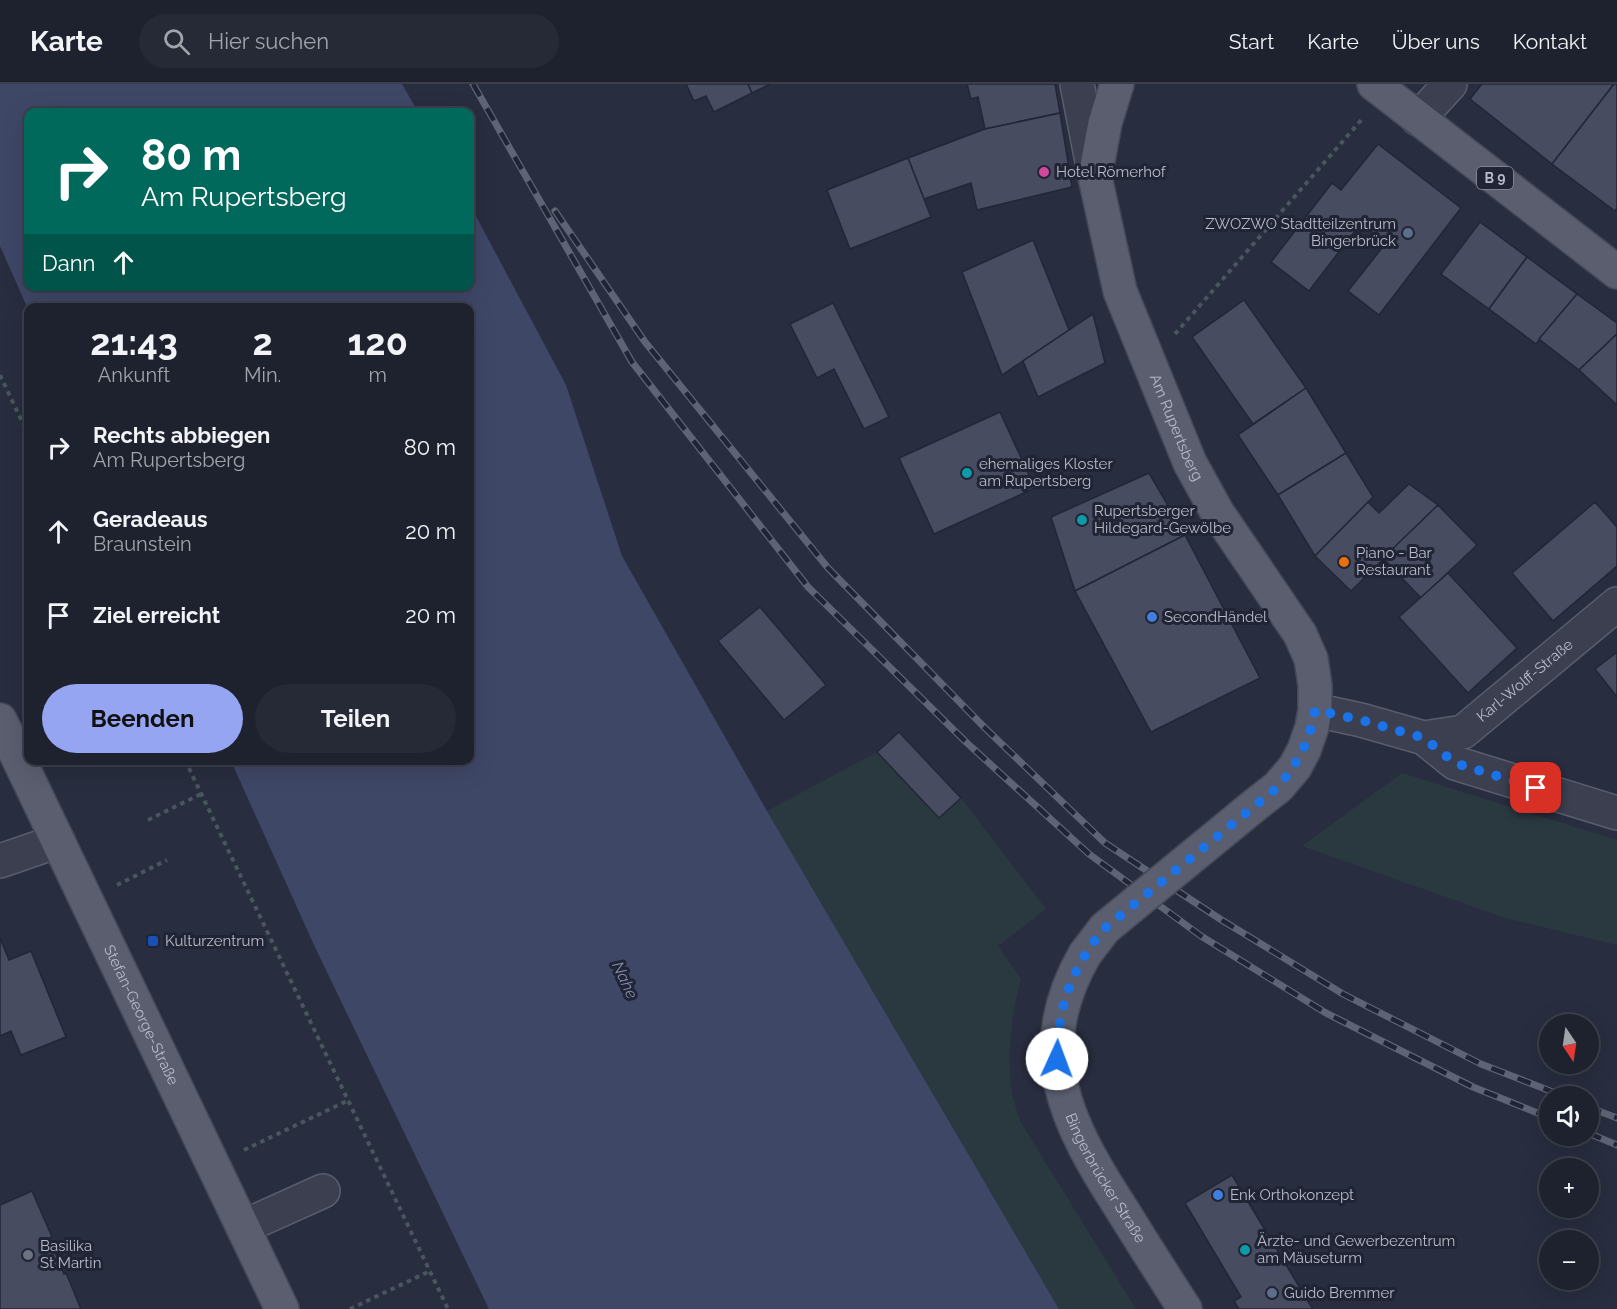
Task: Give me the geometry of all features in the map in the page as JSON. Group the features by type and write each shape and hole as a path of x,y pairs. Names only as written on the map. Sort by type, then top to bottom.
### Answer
{"main road":[{"name":"Am Rupertsberg","path":"1117,84 1105,123 1095,177 1120,291 1190,463 1217,512 1300,634 1311,659 1315,684 1315,710"},
{"name":"B 9","path":"1380,88 1617,272"},
{"name":"Bingerbrücker Straße","path":"1185,1309 1101,1178 1066,1109 1058,1068 1057,1033 1062,1008 1069,985 1085,954 1105,928 1278,787 1295,767 1310,734 1315,710"},
{"name":"Stefan-George-Straße","path":"0,720 282,1309"}],"street":[{"path":"1077,84 1095,177"},
{"path":"1418,119 1450,84"},
{"name":"Karl-Wolff-Straße","path":"1424,738 1463,732 1617,604"},
{"path":"1315,710 1424,738 1455,763 1617,813"},
{"path":"0,861 58,841"},
{"path":"243,1227 323,1191"}],"path":[{"path":"1149,364 1380,88"},
{"path":"0,375 24,426"},
{"path":"187,765 448,1309"},
{"path":"148,820 201,794"},
{"path":"86,900 167,860"},
{"path":"214,1164 349,1100"},
{"path":"350,1309 430,1271"}],"shaded area":[{"path":"877,752 939,818 961,798 1046,909 998,946 1021,979 1010,1045 1012,1094 1020,1121 1136,1309 1059,1309 767,811"},
{"path":"1402,773 1617,840 1617,945 1505,918 1302,846"}],"water":[{"name":"Nahe","path":"0,84 402,84 416,108 24,108 24,291 474,291 474,212 566,385 622,556 767,811 1059,1309 489,1309 314,945 233,765 474,765 474,303 25,303 0,246"}],"building":[{"path":"686,84 748,84 752,93 714,112 706,96 694,101"},
{"path":"748,84 770,84 752,93"},
{"path":"967,84 1055,84 1060,113 985,129 978,97 971,99"},
{"path":"1482,84 1614,84 1552,164 1470,99"},
{"path":"1614,84 1617,84 1617,208 1615,211 1552,164"},
{"path":"1060,113 1072,187 977,210 971,183 924,199 908,158 985,129"},
{"name":"ZWOZWO Stadtteilzentrum Bingerbrück","path":"1378,144 1461,208 1379,315 1348,291 1386,243 1361,223 1309,291 1271,262 1332,183 1341,190"},
{"path":"908,158 931,217 850,249 827,190"},
{"path":"1480,222 1527,257 1489,309 1441,274"},
{"path":"1033,240 1069,330 1002,375 962,272"},
{"path":"1527,257 1577,294 1536,344 1489,309"},
{"path":"1577,294 1617,323 1617,334 1579,370 1539,339"},
{"path":"1244,300 1306,388 1253,424 1192,337"},
{"path":"833,303 889,417 864,429 834,369 817,378 790,324"},
{"path":"1093,314 1105,363 1038,397 1023,361"},
{"path":"1617,334 1617,405 1579,370"},
{"path":"1306,388 1346,453 1278,495 1238,435"},
{"name":"ehemaliges Kloster am Rupertsberg","path":"1000,412 1035,488 934,534 899,458"},
{"path":"1346,453 1373,497 1315,556 1278,495"},
{"path":"1149,473 1185,535 1075,591 1051,517"},
{"path":"1409,484 1438,505 1351,591 1315,556 1368,502 1379,513"},
{"path":"1595,502 1617,527 1617,566 1553,621 1512,573"},
{"path":"1438,505 1477,545 1421,598 1383,558"},
{"path":"1185,535 1260,678 1151,732 1075,591"},
{"path":"1448,573 1517,648 1468,693 1399,617"},
{"path":"760,607 826,685 784,720 718,641"},
{"path":"1617,652 1617,697 1595,669"},
{"path":"899,732 961,798 939,818 877,752"},
{"path":"0,938 9,960 31,951 66,1037 21,1055 11,1031 0,1036"},
{"name":"Ärzte- und Gewerbezentrum am Mäuseturm","path":"1232,1175 1313,1309 1239,1309 1234,1301 1241,1297 1185,1203"},
{"name":"Basilika St Martin","path":"32,1191 52,1237 49,1238 81,1309 0,1309 0,1205"}],"railway":[{"path":"473,84 632,362 808,587 967,743 1089,854 1201,936 1326,1013 1473,1087 1539,1114"},
{"path":"555,211 645,342 828,568 985,728 1105,843 1220,919 1343,994 1481,1064 1539,1087"},
{"path":"1599,1111 1617,1118"},
{"path":"1599,1138 1617,1145"}],"place":[{"name":"Hotel Römerhof","path":"1044,172"},
{"name":"ZWOZWO Stadtteilzentrum Bingerbrück","path":"1408,233"},
{"name":"ehemaliges Kloster am Rupertsberg","path":"967,473"},
{"name":"Rupertsberger Hildegard-Gewölbe","path":"1082,520"},
{"name":"Piano - Bar Restaurant","path":"1344,562"},
{"name":"SecondHändel","path":"1152,617"},
{"name":"Kulturzentrum","path":"153,941"},
{"name":"Enk Orthokonzept","path":"1218,1195"},
{"name":"Ärzte- und Gewerbezentrum am Mäuseturm","path":"1245,1250"},
{"name":"Basilika St Martin","path":"28,1255"},
{"name":"Guido Bremmer","path":"1272,1293"}],"route":[{"path":"1057,1059 1057,1033 1065,997 1076,970 1094,941 1105,928 1278,787 1295,767 1304,750 1315,710 1424,738 1455,763 1536,788"}]}
